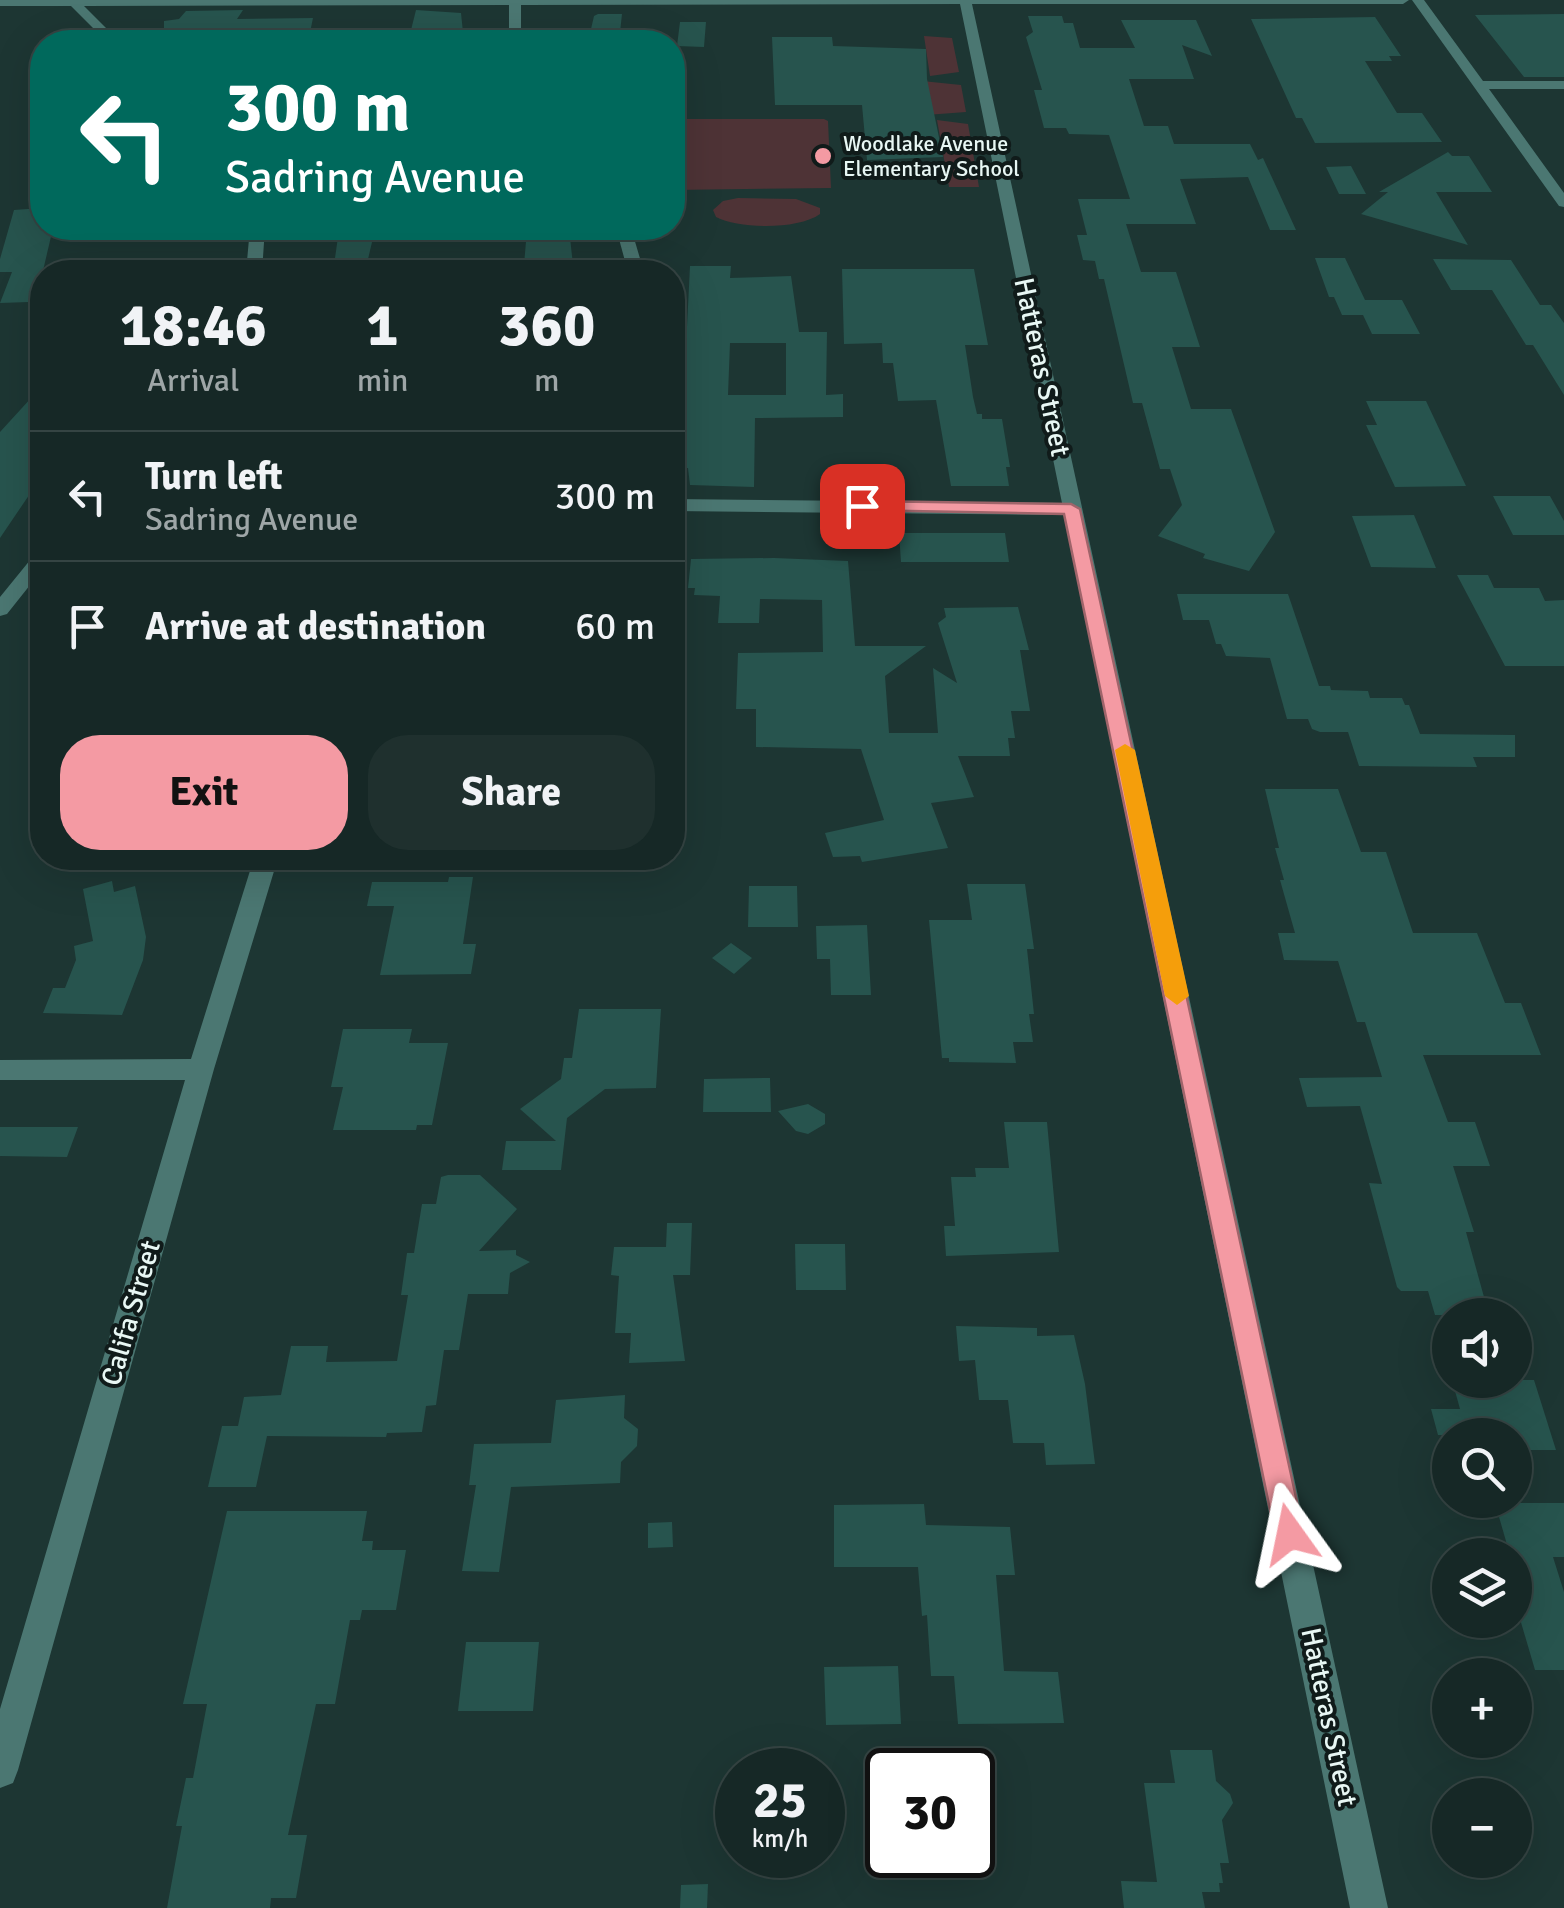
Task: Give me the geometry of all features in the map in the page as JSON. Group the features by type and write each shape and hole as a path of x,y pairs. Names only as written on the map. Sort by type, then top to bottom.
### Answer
{"street":[{"name":"Hatteras Street","path":"965,0 1369,1908"},
{"path":"0,2 1404,0"},
{"path":"1418,0 1564,203"},
{"path":"73,1 102,30"},
{"path":"515,1 516,30"},
{"path":"1479,84 1564,85"},
{"path":"685,506 1071,509"},
{"path":"0,610 30,573"},
{"name":"Califa Street","path":"0,1770 200,1069 262,870"},
{"path":"0,1070 200,1069"}],"shaded area":[{"path":"924,36 952,38 959,72 930,76"},
{"path":"922,81 961,85 966,112 926,115"},
{"path":"685,119 824,119 828,121 831,188 685,190"},
{"path":"937,120 968,124 979,187 949,187"},
{"path":"796,199 820,208 820,214 798,223 768,226 716,217 713,210 723,201"}],"building":[{"path":"243,10 237,19 313,18 310,30 164,30 164,21 179,19 186,11"},
{"path":"416,10 461,13 463,30 411,30"},
{"path":"622,14 620,30 591,30 594,16"},
{"path":"1564,14 1564,77 1524,77 1475,15"},
{"path":"1028,16 1062,16 1064,23 1073,23 1080,48 1135,48 1121,20 1196,20 1212,56 1182,45 1194,79 1129,79 1144,126 1168,126 1174,144 1250,144 1258,160 1263,158 1296,230 1270,230 1248,177 1180,179 1196,224 1126,224 1141,272 1176,272 1200,347 1172,347 1191,409 1231,409 1275,532 1249,571 1203,558 1205,554 1158,536 1182,505 1170,469 1160,469 1142,403 1133,403 1104,279 1099,279 1095,261 1083,260 1077,235 1087,235 1078,199 1130,199 1109,135 1069,134 1066,128 1044,128 1034,90 1042,90 1026,37 1033,32"},
{"path":"1375,17 1401,56 1389,56 1392,61 1365,61 1397,113 1422,113 1442,142 1315,143 1302,118 1296,118 1251,19"},
{"path":"680,22 706,22 704,47 685,46 685,30 679,30"},
{"path":"772,37 832,37 833,46 926,49 927,79 943,157 867,160 862,105 775,105"},
{"path":"1448,152 1452,156 1469,156 1492,192 1436,192 1468,245 1361,214 1388,192 1379,192"},
{"path":"1351,166 1366,194 1339,194 1326,167"},
{"path":"30,209 30,240 50,240 46,260 30,260 29,302 0,303 12,272 0,272 0,259 14,210"},
{"path":"338,240 373,240 368,260 335,260"},
{"path":"526,240 570,240 572,260 524,260"},
{"path":"1315,258 1345,258 1365,300 1402,300 1420,334 1372,334 1363,315 1342,315 1334,297 1329,297"},
{"path":"1433,259 1511,260 1540,305 1551,305 1564,323 1564,395 1533,345 1526,345 1492,290 1451,290"},
{"path":"690,266 731,266 730,278 791,276 799,332 827,332 826,395 843,394 843,417 755,418 754,487 690,485 685,367","holes":["730,343 786,343 786,395 728,395"]},
{"path":"842,269 974,269 988,345 965,345 973,397 982,419 1002,419 1009,486 951,486 936,400 898,401 893,363 883,363 882,343 844,344"},
{"path":"30,399 30,494 0,538 0,432"},
{"path":"1366,401 1426,401 1466,486 1395,487 1366,425 1377,425"},
{"path":"1493,496 1550,496 1564,521 1564,535 1513,535"},
{"path":"1414,515 1436,568 1371,567 1352,516"},
{"path":"899,533 1005,533 1009,562 901,562"},
{"path":"691,559 848,561 855,646 926,646 885,676 889,733 938,733 933,668 957,683 938,623 946,617 944,608 1018,607 1029,650 1020,650 1030,711 1011,711 1015,738 1008,738 1010,756 958,756 974,797 931,803 948,848 862,862 860,856 833,857 825,833 884,820 861,749 756,747 756,709 736,709 738,653 823,652 822,600 760,599 759,623 718,623 720,596 694,595 695,588 688,588"},
{"path":"1457,575 1488,575 1494,588 1539,588 1545,601 1564,600 1564,666 1505,666"},
{"path":"1177,594 1288,594 1319,686 1368,691 1370,698 1402,698 1409,705 1420,734 1515,735 1515,757 1473,757 1477,767 1359,766 1348,732 1320,732 1312,729 1308,719 1287,719 1270,658 1226,656 1221,644 1216,644 1209,620 1183,620"},
{"path":"1265,789 1338,789 1361,852 1386,852 1413,933 1477,933 1505,1003 1521,1003 1541,1055 1423,1055 1448,1122 1475,1122 1490,1166 1453,1166 1474,1232 1466,1232 1484,1298 1432,1298 1432,1305 1428,1291 1401,1291 1397,1287 1369,1183 1382,1184 1360,1106 1307,1107 1299,1078 1382,1077 1365,1022 1357,1022 1338,961 1284,960 1278,933 1295,933 1280,880 1284,880 1275,848 1279,848"},
{"path":"449,877 473,877 463,944 476,944 471,974 380,975 394,906 367,906 372,882 448,882"},
{"path":"112,881 114,892 135,886 146,937 143,960 122,1015 43,1013 53,988 65,988 76,960 74,946 93,941 83,889"},
{"path":"967,884 1025,884 1034,949 1027,949 1033,1042 1013,1042 1016,1063 949,1062 949,1058 942,1058 929,920 972,920"},
{"path":"749,886 797,886 798,927 748,927"},
{"path":"867,925 871,995 831,995 830,959 817,959 816,926"},
{"path":"731,943 752,958 734,974 712,958"},
{"path":"579,1009 661,1009 656,1088 605,1089 567,1118 561,1170 502,1170 506,1141 556,1141 520,1109 561,1079 564,1058 572,1058"},
{"path":"343,1029 412,1029 409,1043 448,1043 432,1125 417,1125 416,1130 333,1130 343,1087 331,1087"},
{"path":"770,1078 771,1112 703,1112 704,1079"},
{"path":"808,1104 825,1114 825,1124 808,1134 796,1131 778,1111"},
{"path":"1004,1122 1047,1122 1059,1252 946,1256 944,1226 955,1226 951,1177 976,1177 975,1168 1009,1168"},
{"path":"0,1127 78,1127 67,1157 0,1156"},
{"path":"480,1175 517,1209 479,1251 516,1250 516,1255 530,1262 510,1273 508,1294 468,1294 459,1350 444,1350 436,1405 426,1406 422,1432 387,1433 386,1437 267,1436 256,1487 208,1487 222,1426 238,1426 244,1397 281,1395 291,1346 328,1346 326,1362 397,1361 408,1295 401,1295 407,1253 414,1253 422,1204 436,1204 441,1177"},
{"path":"667,1223 692,1223 690,1275 673,1275 685,1361 629,1363 631,1333 615,1333 619,1276 611,1275 614,1247 666,1247"},
{"path":"795,1244 845,1244 846,1290 796,1290"},
{"path":"956,1326 1037,1328 1037,1336 1074,1335 1095,1464 1046,1465 1044,1443 1013,1443 1008,1400 979,1400 975,1360 959,1361"},
{"path":"1534,1380 1556,1450 1532,1450 1532,1418 1433,1418 1431,1409 1460,1409 1457,1398 1532,1398"},
{"path":"625,1395 624,1418 638,1429 637,1446 621,1462 620,1483 511,1487 499,1572 462,1571 476,1485 469,1485 474,1444 551,1443 556,1400"},
{"path":"1532,1503 1564,1503 1564,1557 1553,1557 1564,1592 1564,1670 1535,1670 1526,1638 1532,1638 1532,1538 1505,1538 1499,1518 1532,1518"},
{"path":"924,1504 926,1525 1010,1527 1015,1575 996,1575 1004,1671 1058,1672 1064,1723 958,1724 954,1676 931,1676 927,1615 922,1616 918,1567 834,1567 834,1505"},
{"path":"227,1511 367,1511 362,1541 373,1541 372,1550 406,1550 396,1610 362,1610 360,1620 350,1620 335,1704 316,1704 288,1835 307,1835 296,1898 271,1898 270,1908 167,1908 182,1826 176,1826 186,1778 193,1778 207,1704 183,1704"},
{"path":"672,1522 673,1547 648,1548 648,1523"},
{"path":"466,1642 539,1642 533,1711 458,1711"},
{"path":"898,1666 901,1724 826,1725 824,1667"},
{"path":"1170,1750 1212,1750 1216,1781 1230,1794 1233,1803 1222,1820 1229,1863 1220,1863 1220,1892 1202,1892 1205,1908 1124,1908 1121,1881 1157,1882 1144,1783 1175,1783"},
{"path":"708,1884 707,1908 680,1908 681,1885"}],"slow traffic":[{"path":"1125,750 1177,996"}],"place":[{"name":"Woodlake Avenue Elementary School","path":"823,156"}],"route":[{"path":"862,506 1071,509 1119,719 1290,1534"}]}
